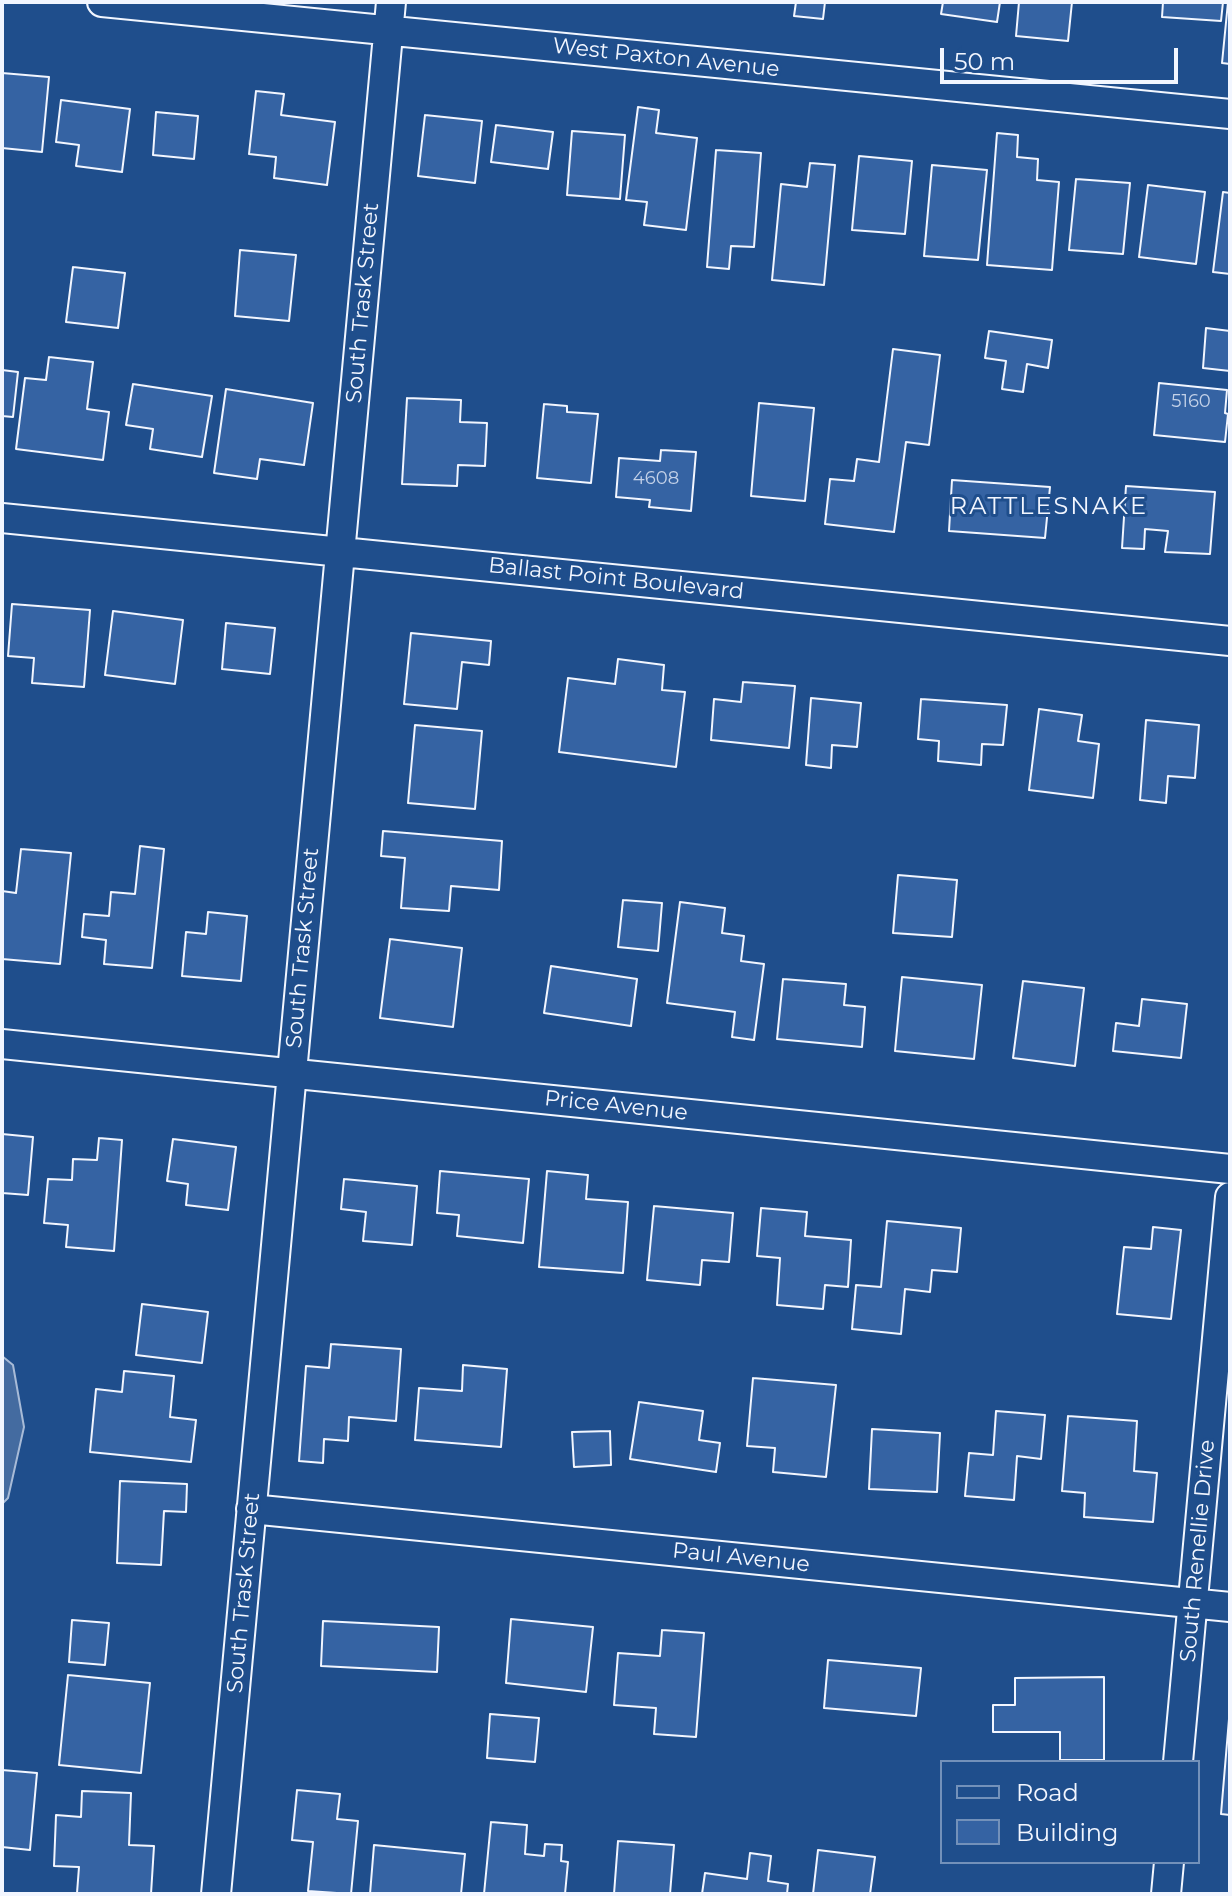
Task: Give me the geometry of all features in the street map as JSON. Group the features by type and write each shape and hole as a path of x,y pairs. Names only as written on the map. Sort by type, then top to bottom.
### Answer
{"street":[{"name":"West Paxton Avenue","path":"102,2 1230,114"},
{"name":"South Trask Street","path":"216,1894 391,2"},
{"name":"Ballast Point Boulevard","path":"2,518 1230,641"},
{"name":"Price Avenue","path":"2,1044 1230,1169"},
{"name":"South Renellie Drive","path":"1178,1760 1230,1197"},
{"name":"Paul Avenue","path":"251,1509 1230,1607"},
{"path":"1166,1894 1169,1864"}],"water":[{"path":"2,1356 13,1365 24,1427 8,1498 2,1504"}],"building":[{"path":"796,2 825,2 823,19 794,16"},
{"path":"943,2 1000,2 997,22 941,14"},
{"path":"1019,2 1072,2 1068,41 1016,36"},
{"path":"1163,2 1223,2 1221,21 1162,17"},
{"path":"1230,2 1230,64 1222,63"},
{"path":"2,73 49,77 42,152 2,148"},
{"path":"256,91 284,94 281,115 335,122 327,185 274,178 276,157 249,154"},
{"path":"61,100 130,109 122,172 76,166 79,145 56,142"},
{"path":"638,107 659,110 656,133 697,138 686,230 644,225 647,202 626,200"},
{"path":"156,112 198,116 194,159 153,155"},
{"path":"425,115 482,121 475,183 418,176"},
{"path":"496,125 553,132 548,169 491,162"},
{"path":"572,131 625,135 620,199 567,195"},
{"path":"997,133 1018,135 1017,157 1038,159 1037,180 1059,182 1052,270 987,265"},
{"path":"716,150 761,153 754,247 731,246 729,269 707,267"},
{"path":"859,156 912,161 905,234 852,230"},
{"path":"810,163 835,165 824,285 772,280 781,184 807,187"},
{"path":"932,165 987,170 978,260 924,256"},
{"path":"1076,179 1130,183 1123,254 1069,250"},
{"path":"1148,185 1205,192 1196,264 1139,257"},
{"path":"1223,192 1230,193 1230,274 1213,272"},
{"path":"240,250 296,255 289,321 235,316"},
{"path":"73,267 125,273 118,328 66,322"},
{"path":"1206,328 1230,331 1230,371 1203,368"},
{"path":"989,331 1052,340 1048,368 1027,364 1023,392 1002,389 1006,361 985,358"},
{"path":"893,349 940,355 929,445 906,442 894,532 825,524 830,479 854,481 857,459 879,462"},
{"path":"49,357 93,362 87,409 109,412 103,460 16,449 25,378 46,380"},
{"path":"2,370 18,372 13,417 2,416"},
{"path":"1159,383 1227,390 1225,442 1154,435"},
{"path":"133,384 212,396 202,457 150,449 153,429 126,425"},
{"path":"226,389 313,403 304,465 260,459 257,479 214,473"},
{"path":"407,398 461,400 460,422 487,423 485,466 458,465 457,486 402,484"},
{"path":"759,403 814,408 805,501 751,496"},
{"path":"544,404 567,406 567,412 598,414 591,483 537,478"},
{"path":"661,450 696,452 691,511 649,507 650,500 616,497 619,458 660,461"},
{"path":"952,480 1050,487 1045,538 949,531"},
{"path":"1126,486 1215,492 1210,554 1165,552 1168,531 1145,529 1144,549 1122,548"},
{"path":"12,604 90,610 84,687 32,683 34,658 8,656"},
{"path":"113,611 183,620 175,684 105,675"},
{"path":"226,623 275,628 270,674 222,669"},
{"path":"411,633 491,641 489,665 462,662 457,709 404,704"},
{"path":"618,659 664,665 662,690 685,692 676,767 559,752 568,678 615,684"},
{"path":"743,682 795,686 789,748 711,740 714,699 741,702"},
{"path":"811,698 861,703 857,747 832,745 831,768 806,765"},
{"path":"921,699 1007,705 1003,745 982,744 981,765 938,761 939,741 918,739"},
{"path":"1039,709 1082,715 1078,741 1099,744 1093,798 1029,790"},
{"path":"1146,720 1199,725 1195,778 1168,776 1166,803 1140,800"},
{"path":"415,725 482,731 475,809 408,803"},
{"path":"383,831 502,841 499,890 451,886 449,911 401,908 405,858 381,856"},
{"path":"140,846 164,849 152,968 104,964 106,940 82,937 84,914 109,916 111,892 135,894"},
{"path":"21,849 71,853 60,964 2,959 2,891 16,893"},
{"path":"898,875 957,880 952,937 893,933"},
{"path":"623,900 662,903 658,951 618,947"},
{"path":"680,902 725,908 722,933 744,936 741,961 764,964 754,1040 732,1037 735,1012 667,1003"},
{"path":"208,912 247,916 241,981 182,976 186,932 206,934"},
{"path":"390,939 462,948 453,1027 380,1018"},
{"path":"551,966 637,979 631,1026 544,1013"},
{"path":"902,977 982,985 974,1059 895,1051"},
{"path":"783,979 846,984 844,1005 865,1007 862,1047 777,1039"},
{"path":"1023,981 1084,988 1075,1066 1013,1058"},
{"path":"1142,999 1187,1004 1181,1058 1113,1051 1116,1023 1139,1026"},
{"path":"2,1134 33,1137 28,1195 2,1193"},
{"path":"99,1138 122,1140 114,1251 66,1247 68,1225 44,1223 48,1179 72,1180 73,1159 97,1160"},
{"path":"173,1139 236,1147 228,1210 186,1205 188,1184 167,1181"},
{"path":"440,1171 529,1179 523,1243 457,1236 459,1215 437,1213"},
{"path":"547,1171 588,1175 586,1199 628,1202 623,1273 539,1267"},
{"path":"344,1179 417,1186 412,1245 363,1241 366,1212 341,1209"},
{"path":"654,1206 733,1213 729,1262 702,1260 700,1285 647,1280"},
{"path":"761,1208 807,1212 805,1236 851,1240 848,1287 825,1285 823,1309 777,1305 780,1258 757,1256"},
{"path":"887,1221 961,1228 957,1272 932,1270 930,1292 905,1289 901,1334 852,1329 856,1285 881,1287"},
{"path":"1153,1227 1181,1230 1171,1319 1117,1314 1124,1247 1151,1249"},
{"path":"142,1304 208,1312 202,1363 136,1355"},
{"path":"331,1344 401,1349 396,1421 349,1417 348,1441 324,1439 323,1463 299,1461 306,1366 329,1368"},
{"path":"463,1365 507,1369 501,1447 415,1440 419,1388 462,1391"},
{"path":"124,1371 174,1376 170,1417 196,1420 191,1462 90,1452 96,1389 122,1392"},
{"path":"753,1378 836,1385 826,1477 773,1472 775,1448 747,1446"},
{"path":"639,1402 703,1411 699,1440 720,1443 716,1472 630,1459"},
{"path":"996,1411 1045,1415 1041,1459 1017,1456 1014,1500 965,1496 969,1453 993,1455"},
{"path":"1068,1416 1137,1421 1134,1471 1157,1473 1153,1522 1084,1517 1085,1493 1062,1491"},
{"path":"872,1429 940,1433 937,1492 869,1489"},
{"path":"610,1431 611,1465 574,1467 572,1432"},
{"path":"120,1481 187,1484 186,1512 164,1511 161,1565 117,1563"},
{"path":"511,1619 593,1627 586,1692 506,1683"},
{"path":"72,1620 109,1623 105,1665 69,1662"},
{"path":"323,1621 439,1627 437,1672 321,1666"},
{"path":"662,1630 704,1633 696,1737 654,1734 656,1708 614,1705 618,1653 660,1656"},
{"path":"828,1660 921,1668 916,1716 824,1708"},
{"path":"68,1675 150,1683 141,1773 59,1765"},
{"path":"1104,1677 1104,1760 1060,1760 1060,1732 993,1732 993,1705 1015,1705 1015,1678"},
{"path":"490,1714 539,1718 535,1762 487,1758"},
{"path":"1230,1719 1230,1815 1221,1814"},
{"path":"2,1770 37,1773 30,1850 2,1847"},
{"path":"297,1790 340,1794 337,1819 358,1821 351,1894 308,1891 313,1842 292,1840"},
{"path":"82,1791 131,1793 129,1845 154,1846 151,1894 77,1893 79,1867 54,1866 56,1815 81,1817"},
{"path":"491,1822 527,1825 525,1854 544,1856 545,1844 562,1845 561,1861 568,1862 565,1894 484,1894"},
{"path":"618,1841 674,1845 670,1894 614,1894"},
{"path":"374,1845 465,1854 461,1894 370,1894"},
{"path":"818,1850 875,1857 870,1894 813,1894"},
{"path":"750,1853 771,1856 768,1881 788,1884 787,1894 702,1894 705,1873 747,1879"}],"district":[{"name":"RATTLESNAKE","path":"1049,507"}]}
